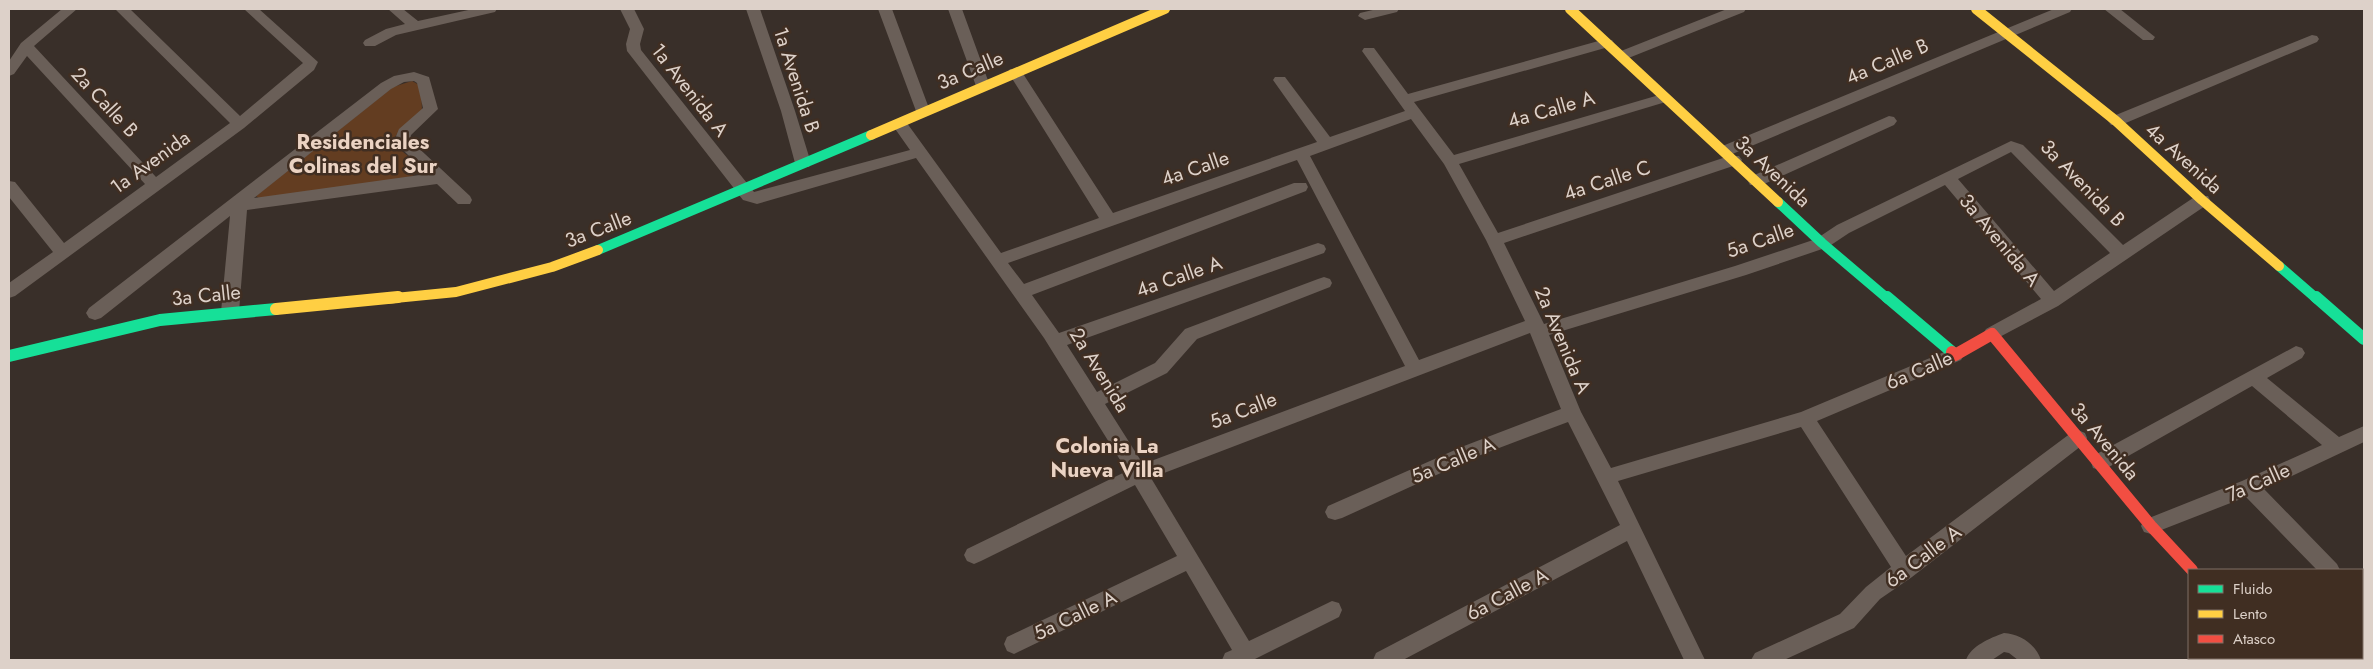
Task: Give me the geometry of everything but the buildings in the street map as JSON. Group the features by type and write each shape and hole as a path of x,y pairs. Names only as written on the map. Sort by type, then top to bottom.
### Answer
{"street":[{"path":"9,71 26,46 40,31 70,9"},
{"path":"122,9 239,124"},
{"name":"1a Avenida","path":"9,292 239,124 309,67 311,62 252,9"},
{"path":"370,43 391,32 490,9"},
{"name":"1a Avenida A","path":"627,9 637,29 633,44 634,51 743,189"},
{"name":"1a Avenida B","path":"753,9 788,111 803,164"},
{"path":"885,9 923,111"},
{"path":"955,9 983,86"},
{"name":"3a Calle","path":"9,356 153,321 230,312 440,294 486,285 596,252 1165,9"},
{"path":"1365,16 1392,9"},
{"name":"3a Avenida","path":"1570,9 1664,98 1730,155 1822,243 1956,355"},
{"path":"1621,56 1739,9"},
{"name":"4a Avenida","path":"1976,9 2116,121 2202,200 2364,339"},
{"name":"4a Calle B","path":"1730,155 2007,32 2065,9"},
{"path":"2111,9 2148,37"},
{"path":"402,10 416,26"},
{"path":"2116,121 2312,39"},
{"name":"4a Calle","path":"998,260 1327,145 1406,107 1607,43"},
{"name":"2a Calle B","path":"26,46 155,185"},
{"name":"2a Avenida A","path":"1369,51 1406,107 1450,161 1494,240 1537,328 1572,413 1606,477 1695,660"},
{"path":"1015,72 1109,221"},
{"path":"95,313 235,206 388,85 410,76 424,80 430,109 405,132 402,140 464,200"},
{"path":"1280,80 1327,145"},
{"name":"4a Calle A","path":"1450,161 1664,98"},
{"path":"1756,181 1889,121"},
{"name":"2a Avenida","path":"899,123 1021,292 1139,474 1189,560 1239,657"},
{"name":"5a Calle","path":"974,555 1139,474 1415,369 1537,328 1740,271 1822,243 1843,229 2011,146"},
{"name":"3a Avenida B","path":"2011,146 2018,149 2121,254"},
{"path":"743,189 749,196 757,198 920,152"},
{"path":"1301,154 1415,369"},
{"name":"4a Calle C","path":"1494,240 1730,155"},
{"path":"400,183 424,171 427,165"},
{"path":"235,206 440,178"},
{"name":"3a Avenida A","path":"1948,178 2052,301"},
{"path":"9,186 63,253"},
{"path":"1021,292 1300,187"},
{"name":"6a Calle","path":"1606,477 1805,418 1956,355 2052,301 2202,200"},
{"path":"230,312 235,206"},
{"name":"4a Calle A","path":"1054,342 1318,249"},
{"path":"1093,402 1161,368 1169,361 1184,338 1191,334 1324,283"},
{"name":"3a Avenida","path":"1992,334 2100,462 2151,526 2191,569"},
{"path":"2100,462 2296,353"},
{"path":"2254,377 2337,446"},
{"name":"5a Calle A","path":"1336,512 1471,451 1572,413"},
{"path":"1805,418 1905,571"},
{"name":"7a Calle","path":"2151,526 2249,487 2364,434"},
{"name":"6a Calle A","path":"1762,660 1847,621 1872,593 1905,571 2078,438"},
{"path":"2249,487 2329,569"},
{"name":"6a Calle A","path":"1397,657 1631,529"},
{"name":"5a Calle A","path":"1014,644 1189,560"},
{"path":"1239,657 1332,610"},
{"path":"1976,660 1997,644 2007,642 2020,645 2031,660"}],"shaded area":[{"path":"412,81 421,86 422,111 393,140 398,148 423,168 422,170 407,179 259,198 256,196 393,87"}],"traffic: fast":[{"path":"598,250 871,135"},
{"path":"1778,202 1822,243 1952,352"},
{"path":"2279,266 2364,339"},
{"path":"9,356 160,320 276,309"}],"traffic: slow":[{"path":"871,135 1165,9"},
{"path":"1570,9 1778,202"},
{"path":"1976,9 2116,121 2202,200 2279,266"},
{"path":"276,309 456,292 552,267 598,250"}],"traffic: jam":[{"path":"1952,352 1955,355 1992,334 2151,526 2191,569"}],"district":[{"name":"Residenciales Colinas del Sur","path":"363,154"},
{"name":"Colonia La Nueva Villa","path":"1107,458"}]}
